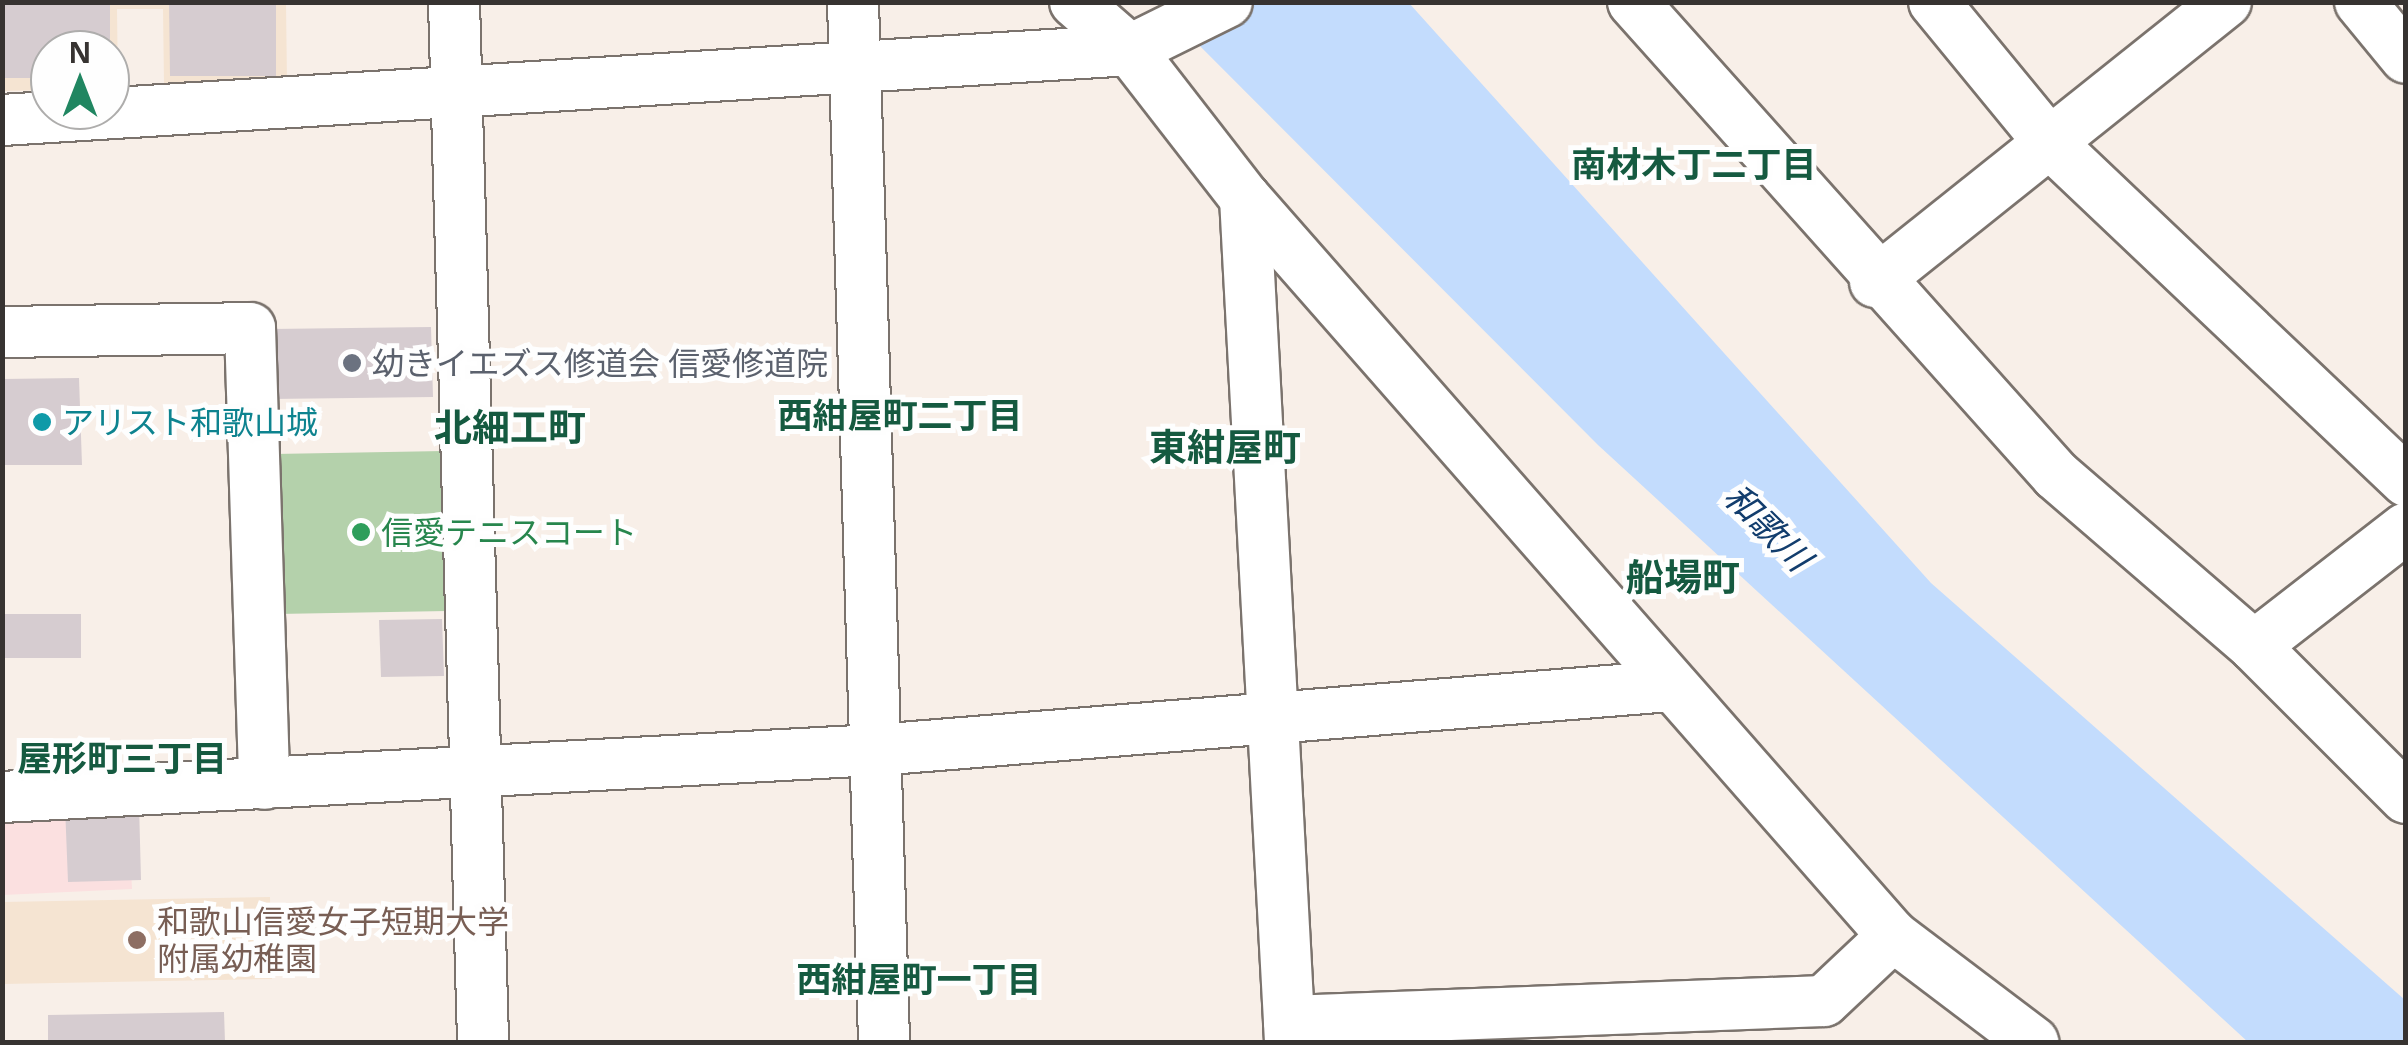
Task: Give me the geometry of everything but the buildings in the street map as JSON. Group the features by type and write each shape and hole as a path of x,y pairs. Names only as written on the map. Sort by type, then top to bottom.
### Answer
{"street":[{"path":"454,2 484,1042"},
{"path":"853,2 884,1042"},
{"path":"1075,2 1145,44 1245,198 1669,686 1894,936 2033,1042"},
{"path":"2,120 854,71 1145,44 1228,2"},
{"path":"1633,2 1875,282 2056,475 2254,646 2406,798"},
{"path":"1934,2 2048,141 2406,481"},
{"path":"1875,282 2226,2"},
{"path":"2360,2 2406,58"},
{"path":"1245,198 1277,721 1290,1032 1824,1000 1894,936"},
{"path":"2,332 250,328 264,784"},
{"path":"2254,646 2406,528"},
{"path":"2,797 876,750 1277,721 1669,686"}],"shaded area":[{"path":"2,3 286,3 287,82 164,84 163,9 117,9 117,30 30,30 30,90 3,91"},
{"path":"128,809 132,889 3,895 3,816"},
{"name":"和歌山信愛女子短期大学 附属幼稚園","path":"270,897 272,979 3,984 3,902"}],"green space":[{"name":"信愛テニスコート","path":"444,451 447,611 277,614 274,454"}],"water":[{"name":"和歌川","path":"1157,3 1409,3 1931,583 2405,1000 2405,1042 2248,1042 1598,445"}],"place":[{"name":"幼きイエズス修道会 信愛修道院","path":"352,363"},
{"name":"アリスト和歌山城","path":"42,422"},
{"name":"信愛テニスコート","path":"361,532"},
{"name":"和歌山信愛女子短期大学 附属幼稚園","path":"137,940"}],"district":[{"name":"南材木丁二丁目","path":"1694,164"},
{"name":"西紺屋町二丁目","path":"900,415"},
{"name":"北細工町","path":"510,427"},
{"name":"東紺屋町","path":"1225,447"},
{"name":"船場町","path":"1683,577"},
{"name":"屋形町三丁目","path":"122,758"},
{"name":"西紺屋町一丁目","path":"919,979"}]}
